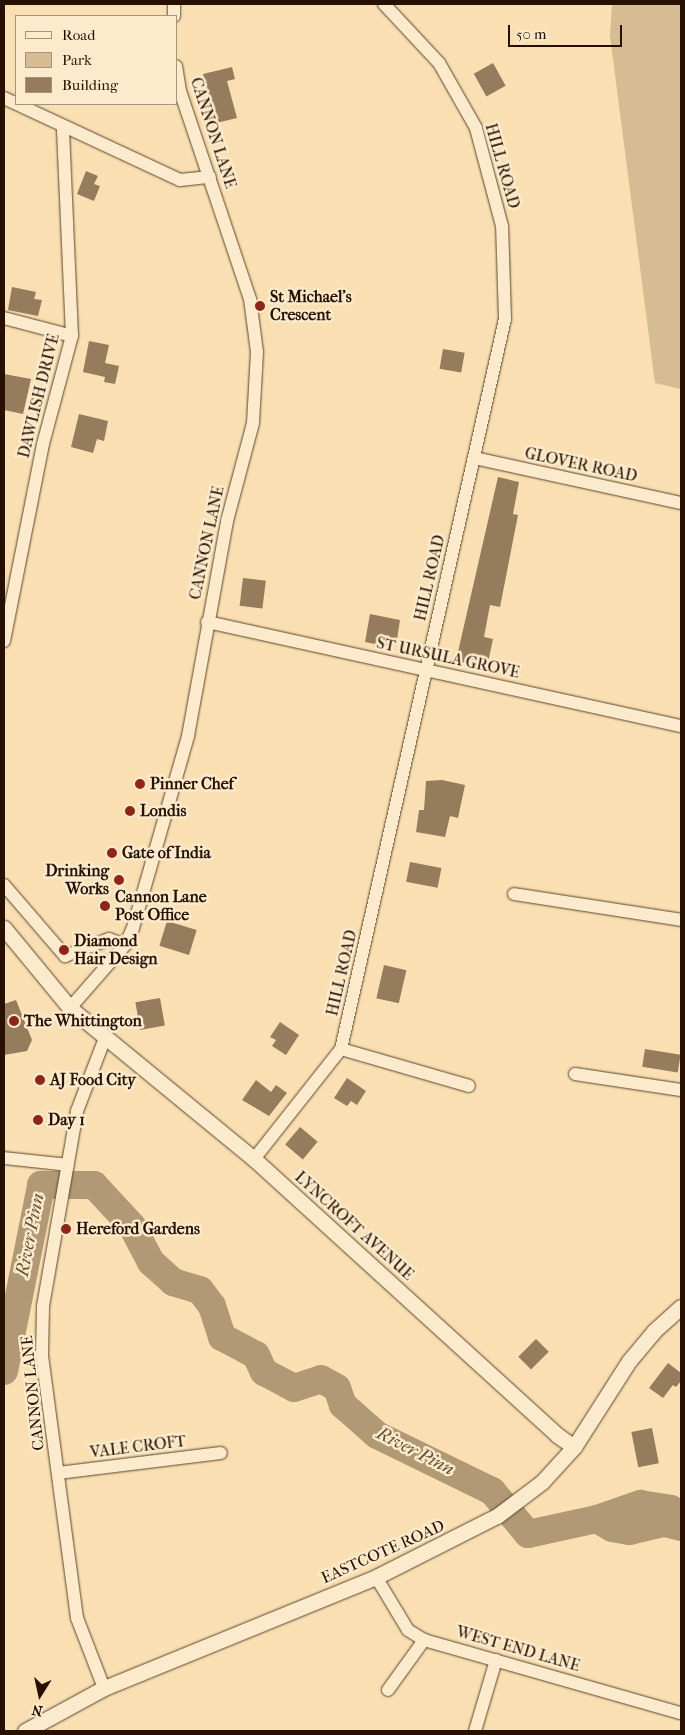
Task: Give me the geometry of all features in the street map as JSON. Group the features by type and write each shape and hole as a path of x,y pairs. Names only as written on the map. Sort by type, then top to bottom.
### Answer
{"street":[{"name":"HILL ROAD","path":"254,1159 341,1049 505,319 502,226 476,128 439,63 384,4"},
{"name":"CANNON LANE","path":"70,1008 125,945 133,928 188,736 207,622 227,521 253,423 257,352 250,300 180,91 178,78"},
{"path":"18,105 180,180 210,177"},
{"name":"DAWLISH DRIVE","path":"4,640 8,589 43,444 72,336 63,127"},
{"path":"4,318 72,336"},
{"name":"GLOVER ROAD","path":"474,458 681,503"},
{"name":"ST URSULA GROVE","path":"207,622 681,726"},
{"path":"4,885 65,956 108,939 125,945"},
{"path":"514,894 681,920"},
{"name":"LYNCROFT AVENUE","path":"4,928 70,1008 254,1159 551,1430 574,1446"},
{"name":"CANNON LANE","path":"104,1688 77,1618 42,1355 43,1306 77,1111 105,1038"},
{"path":"341,1049 469,1086"},
{"path":"575,1074 681,1090"},
{"path":"4,1158 67,1170"},
{"name":"EASTCOTE ROAD","path":"25,1731 104,1688 376,1577 497,1516 518,1503 574,1446 629,1361 654,1331 681,1307"},
{"name":"VALE CROFT","path":"58,1473 221,1453"},
{"name":"WEST END LANE","path":"376,1577 408,1630 424,1640 681,1713"},
{"path":"388,1690 424,1640"},
{"path":"475,1731 496,1660"}],"green space":[{"path":"612,4 681,4 681,389 655,383 610,36"}],"building":[{"path":"493,63 506,86 486,96 474,74"},
{"path":"232,67 235,79 227,81 237,118 216,123 203,74"},
{"path":"86,171 98,176 94,184 100,186 94,201 77,194"},
{"path":"12,287 36,292 34,299 42,300 38,316 8,310"},
{"path":"89,341 109,345 105,363 119,366 115,384 104,382 105,377 83,372"},
{"path":"443,349 465,353 461,373 440,369"},
{"path":"4,374 31,379 23,414 4,410"},
{"path":"79,414 108,421 104,441 97,439 93,453 71,447"},
{"path":"498,477 519,482 513,514 518,515 500,607 490,605 484,637 493,639 487,667 461,662 462,653 458,652"},
{"path":"243,578 266,581 262,609 240,606"},
{"path":"370,614 400,620 397,639 392,638 390,647 365,642"},
{"path":"442,780 465,785 458,818 450,816 445,837 416,832 419,810 424,810 426,781"},
{"path":"410,862 441,868 438,888 406,882"},
{"path":"167,921 197,930 189,955 159,946"},
{"path":"384,965 406,970 399,1003 376,998"},
{"path":"160,998 165,1026 140,1030 135,1002"},
{"name":"The Whittington","path":"16,1000 32,1040 27,1051 4,1055 4,1004"},
{"path":"280,1022 299,1035 286,1055 272,1046 276,1040 270,1037"},
{"path":"645,1049 681,1055 678,1072 642,1067"},
{"path":"347,1078 366,1091 357,1105 351,1101 347,1106 334,1098"},
{"path":"256,1080 271,1092 276,1085 287,1093 269,1116 242,1100"},
{"path":"300,1127 318,1142 303,1159 285,1145"},
{"path":"536,1339 549,1352 531,1369 518,1357"},
{"path":"668,1363 681,1373 681,1381 676,1387 673,1385 663,1398 649,1388"},
{"path":"652,1428 659,1463 638,1467 631,1432"}],"waterway":[{"name":"River Pinn","path":"4,1371 41,1185 94,1185 132,1226 151,1262 173,1282 200,1290 212,1306 222,1337 256,1355 264,1372 294,1388 321,1379 337,1388 343,1405 377,1435 492,1491 528,1534 597,1519 640,1504 671,1509 681,1516"},
{"path":"597,1519 612,1528 629,1531 665,1523 681,1527"}],"place":[{"name":"St Michael's Crescent","path":"260,306"},
{"name":"Pinner Chef","path":"140,784"},
{"name":"Londis","path":"130,811"},
{"name":"Gate of India","path":"112,853"},
{"name":"Drinking Works","path":"119,880"},
{"name":"Cannon Lane Post Office","path":"105,906"},
{"name":"Diamond Hair Design","path":"64,950"},
{"name":"The Whittington","path":"14,1021"},
{"name":"AJ Food City","path":"40,1080"},
{"name":"Day 1","path":"38,1120"},
{"name":"Hereford Gardens","path":"66,1229"}]}
